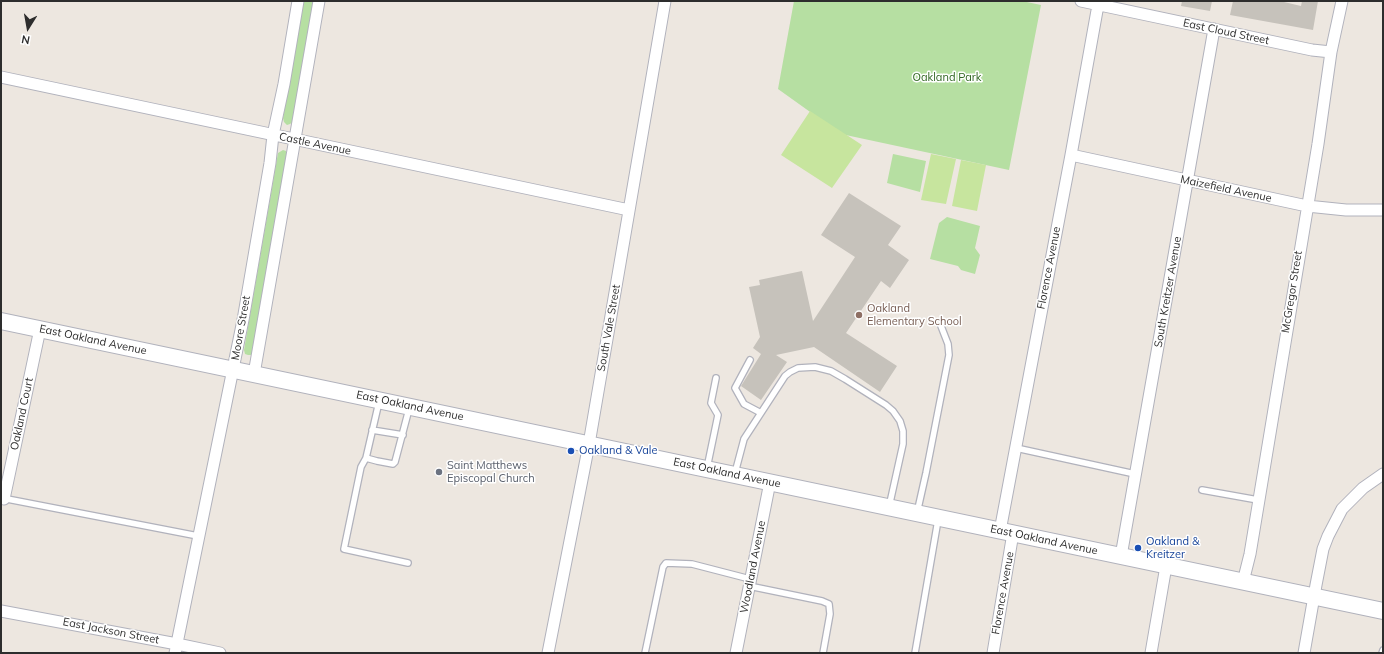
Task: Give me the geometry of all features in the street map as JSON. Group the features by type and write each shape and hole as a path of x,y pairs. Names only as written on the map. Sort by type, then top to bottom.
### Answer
{"main road":[{"name":"East Oakland Avenue","path":"1,321 1383,611"}],"street":[{"name":"Moore Street","path":"176,648 233,369 273,135 284,84 298,1"},
{"name":"Moore Street","path":"254,374 319,1"},
{"name":"South Vale Street","path":"548,653 589,444 664,1"},
{"path":"1081,1 1098,4"},
{"name":"McGregor Street","path":"1243,582 1250,554 1331,52 1342,1"},
{"name":"East Cloud Street","path":"1098,4 1122,5 1214,29 1312,50 1331,52"},
{"name":"Florence Avenue","path":"993,653 1016,448 1072,155 1098,4"},
{"name":"South Kreitzer Avenue","path":"1121,556 1214,29"},
{"name":"Castle Avenue","path":"1,77 629,210"},
{"name":"Maizefield Avenue","path":"1072,155 1307,206 1346,210 1383,210"},
{"name":"Oakland Court","path":"2,498 40,329"},
{"path":"1304,653 1323,549 1333,524 1342,509 1357,493 1375,478 1383,474"},
{"name":"Woodland Avenue","path":"736,653 770,482"},
{"path":"1151,653 1166,566"},
{"name":"East Jackson Street","path":"1,610 176,648 220,653"}],"lane":[{"path":"917,513 949,355 948,344 941,326"},
{"path":"750,360 735,388 744,404 761,413"},
{"path":"734,474 744,439 785,376 798,368 807,367 831,371 893,411 900,422 904,441 889,507"},
{"path":"707,469 718,415 711,403 716,378"},
{"path":"379,400 366,458 361,467 344,549 408,563"},
{"path":"366,458 392,464 396,462 409,406"},
{"path":"372,430 403,435"},
{"path":"1016,448 1135,474"},
{"path":"1202,490 1258,500"},
{"path":"2,498 198,536"},
{"path":"915,653 939,518"},
{"path":"645,653 663,567 666,563 692,564 829,604 830,614 823,653"}],"green space":[{"path":"302,1 315,1 294,121 287,125 283,118"},
{"name":"Oakland Park","path":"794,1 1022,1 1041,5 1009,170 841,134 778,89"},
{"path":"810,111 862,145 832,188 781,155"},
{"path":"283,150 286,151 287,154 252,355 248,355 245,354 244,350 278,153"},
{"path":"893,154 926,161 920,192 887,183"},
{"path":"931,154 956,159 946,204 921,200"},
{"path":"961,160 986,165 977,211 952,206"},
{"path":"947,217 980,226 975,248 980,255 975,274 961,270 958,266 930,259 939,223"}],"building":[{"path":"1182,1 1212,1 1210,11 1181,6"},
{"path":"1233,1 1284,1 1301,6 1302,1 1318,1 1313,30 1230,15"},
{"name":"Oakland Elementary School","path":"849,193 901,226 888,245 909,260 890,288 881,281 846,333 897,366 880,392 814,347 776,355 787,362 761,400 741,386 761,354 753,348 760,337 749,287 760,285 759,280 802,271 813,321 855,257 821,235"}],"place":[{"name":"Oakland Elementary School","path":"859,315"},
{"name":"Oakland & Vale","path":"571,451"},
{"name":"Saint Matthews Episcopal Church","path":"439,472"},
{"name":"Oakland & Kreitzer","path":"1138,548"}]}
